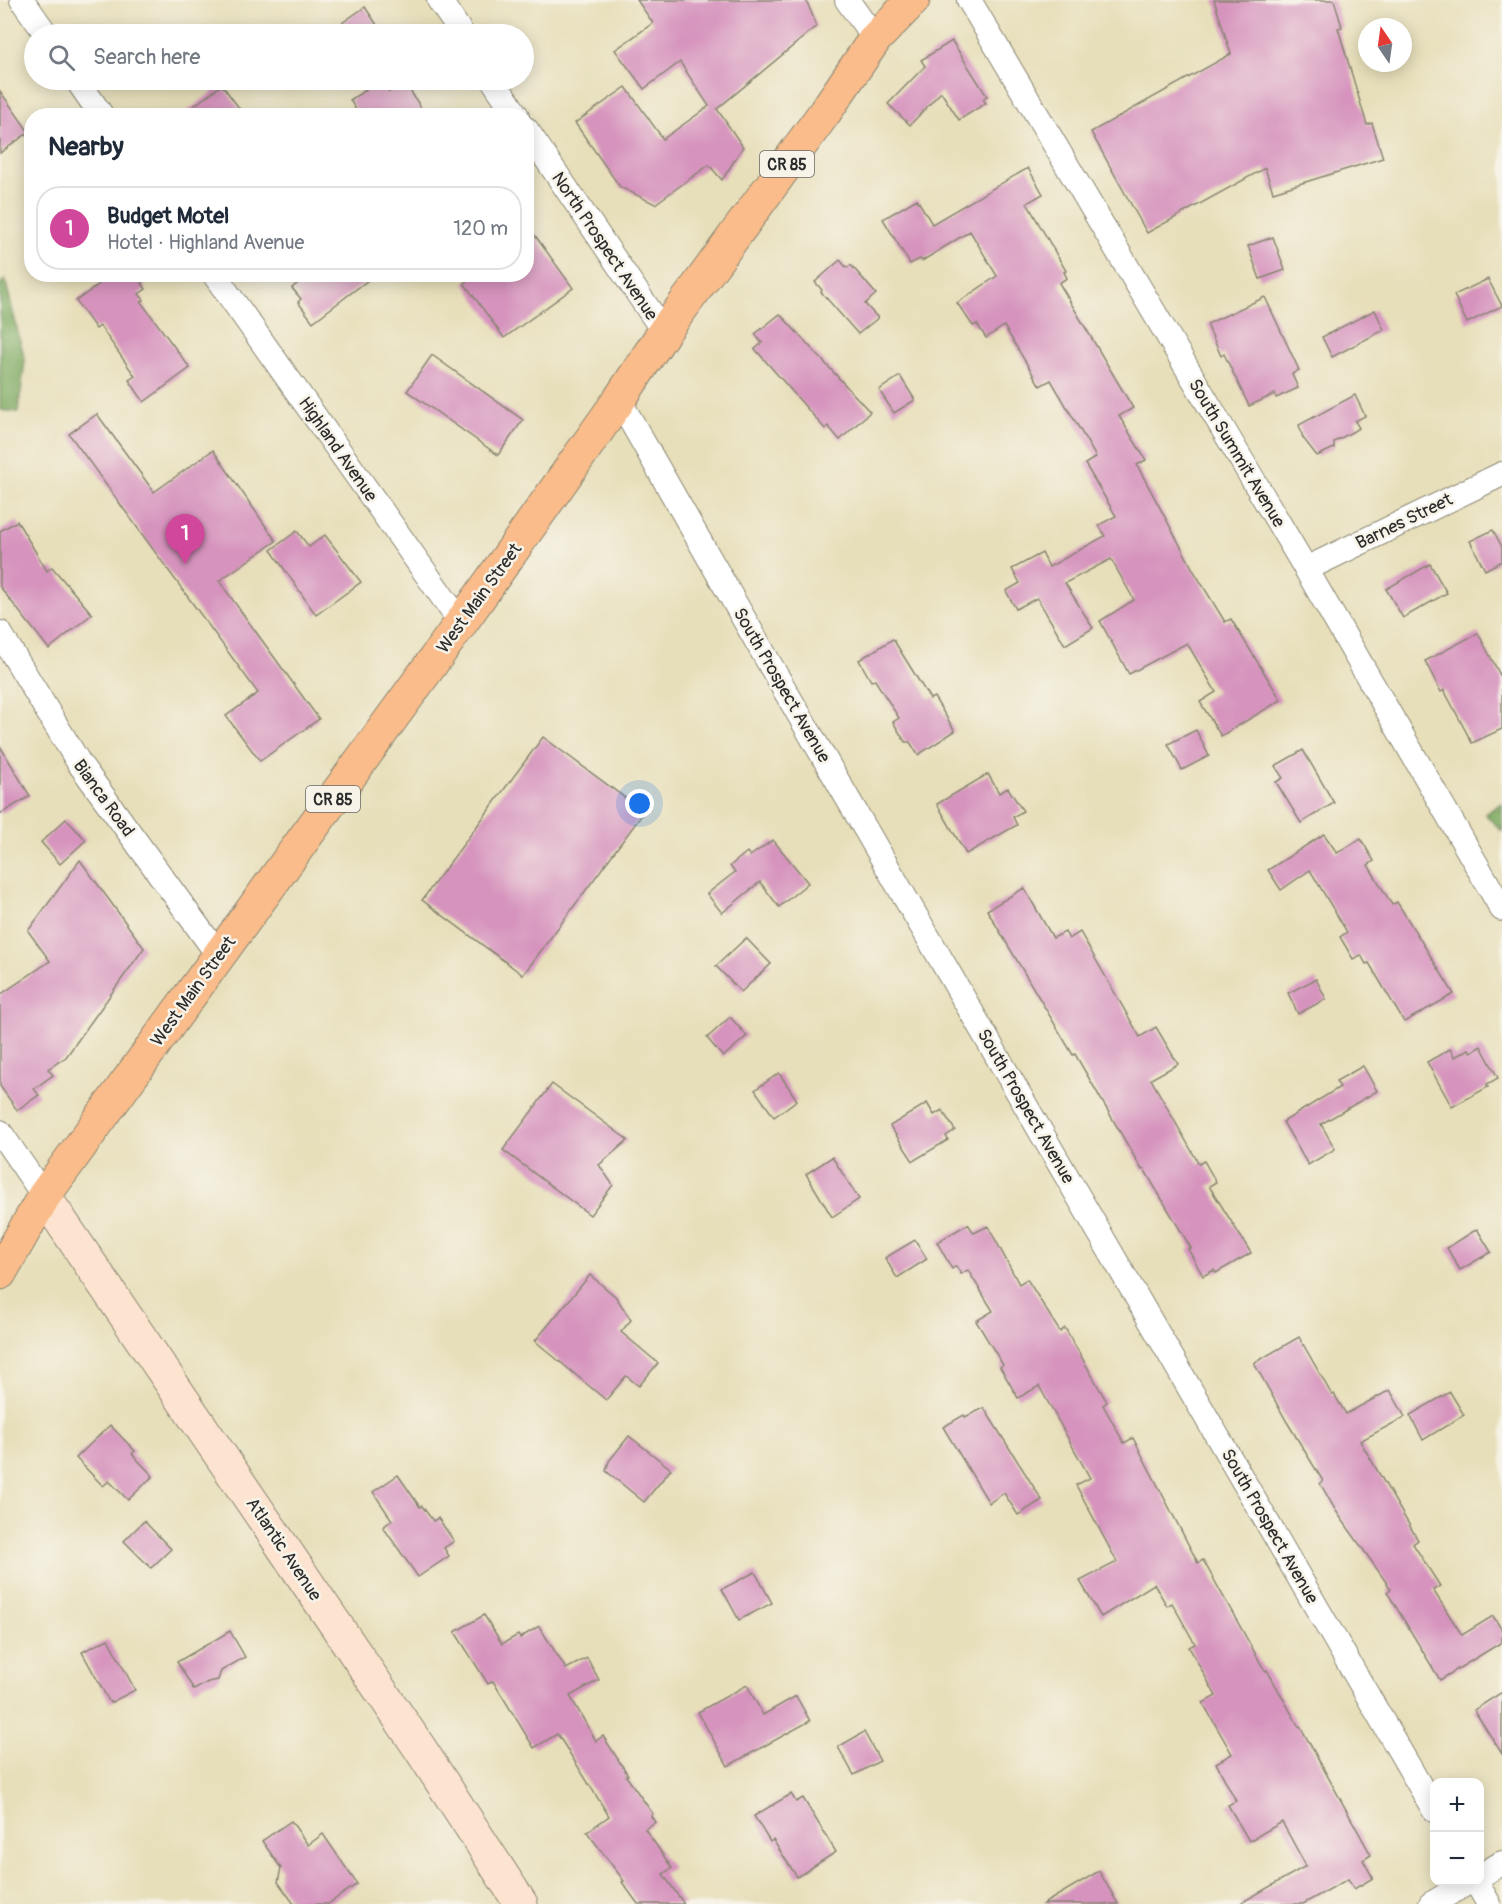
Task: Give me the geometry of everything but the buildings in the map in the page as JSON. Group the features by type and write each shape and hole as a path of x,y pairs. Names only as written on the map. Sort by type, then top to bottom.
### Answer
{"main road":[{"name":"West Main Street","path":"44,1196 461,623 619,400 664,332 825,112 875,39 913,0"},
{"name":"CR 85","path":"0,1273 44,1196"}],"street":[{"path":"22,0 39,24"},
{"path":"439,0 455,24"},
{"path":"847,0 875,39"},
{"name":"South Summit Avenue","path":"969,0 1306,569 1502,909"},
{"path":"84,90 96,108"},
{"path":"500,90 512,108"},
{"name":"North Prospect Avenue","path":"534,141 664,332"},
{"name":"Highland Avenue","path":"220,282 461,623"},
{"name":"South Prospect Avenue","path":"619,400 783,689 1430,1803"},
{"name":"Barnes Street","path":"1306,569 1502,474"},
{"name":"Bianca Road","path":"0,633 79,763 219,956"},
{"path":"0,1131 44,1196"},
{"name":"Atlantic Avenue","path":"44,1196 419,1747 521,1904"},
{"path":"1484,1872 1502,1863"},
{"path":"1431,1904 1461,1886"},
{"path":"1479,1886 1489,1904"}],"green space":[{"path":"5,280 25,361 18,412 0,410 0,284"},
{"path":"1502,803 1502,831 1485,814"}],"place":[{"name":"Budget Motel","path":"185,564"}]}
